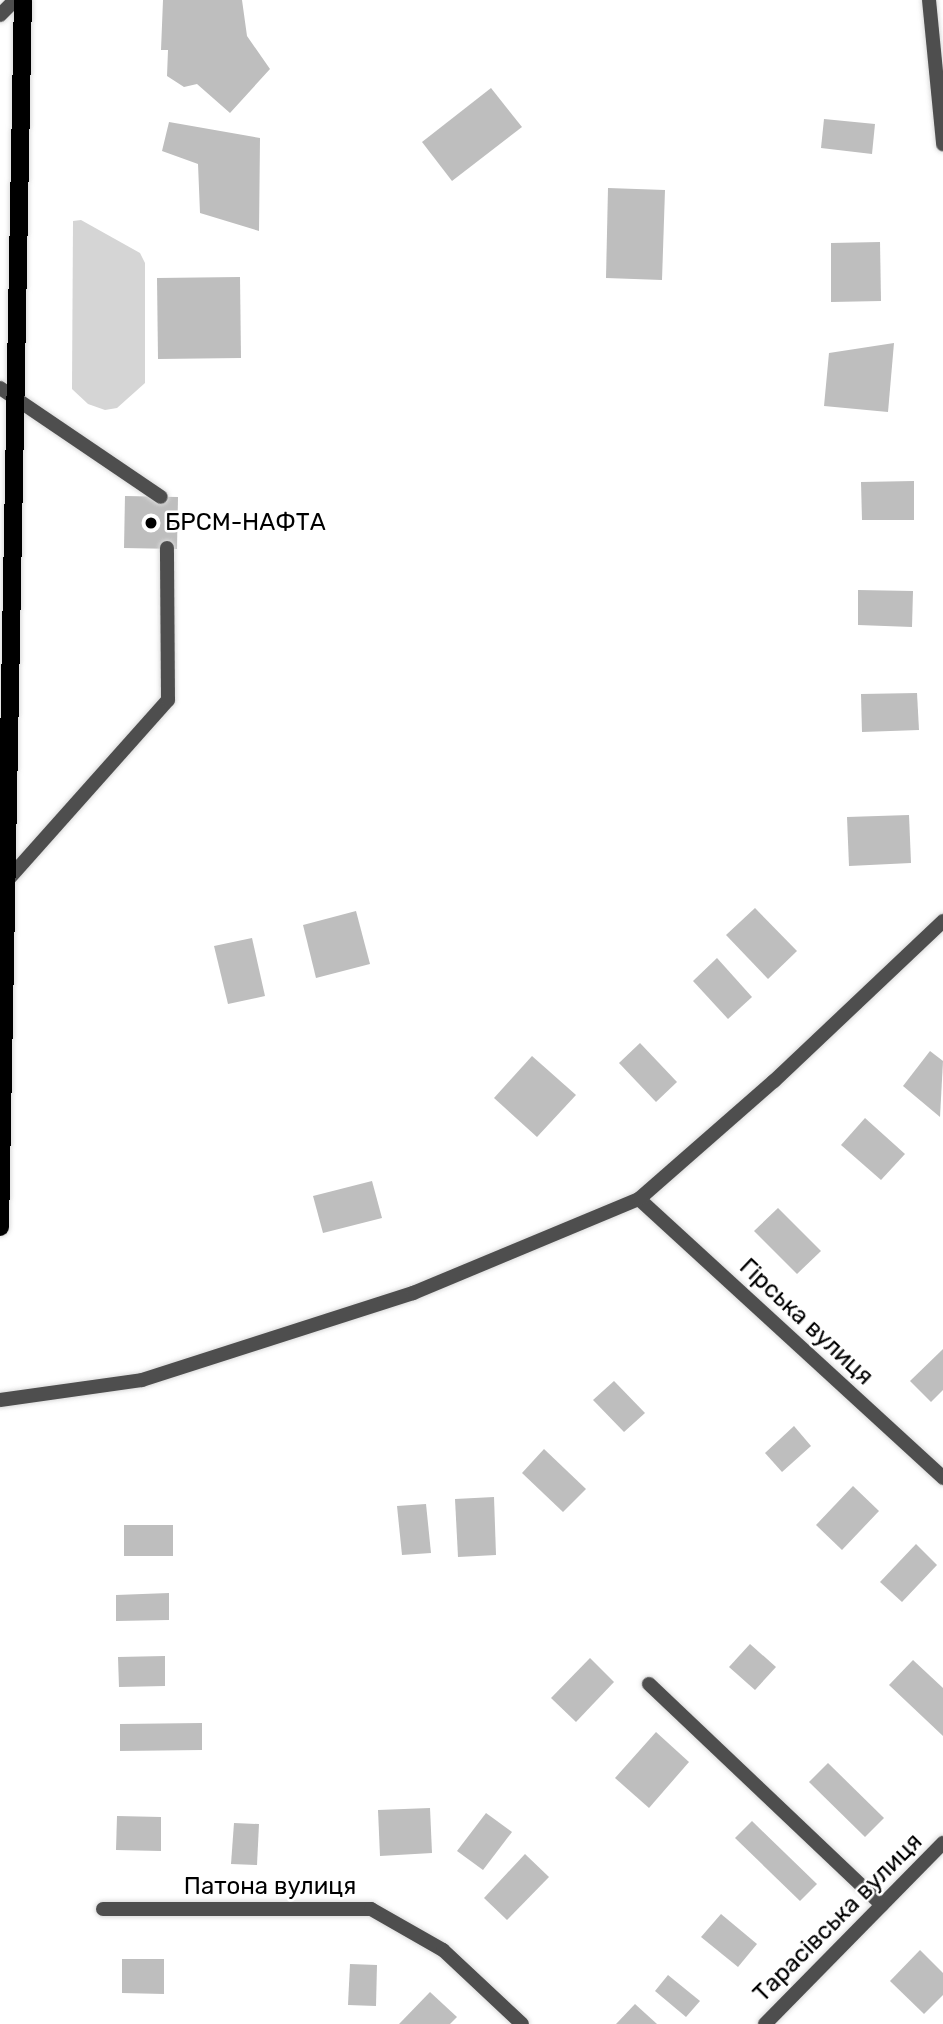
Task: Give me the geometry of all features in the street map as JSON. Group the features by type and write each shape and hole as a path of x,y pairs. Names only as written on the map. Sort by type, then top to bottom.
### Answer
{"main road":[{"path":"0,1227 2,903 16,402 23,0"}],"street":[{"path":"0,15 15,0"},
{"path":"929,0 943,144"},
{"path":"0,388 16,402 161,497"},
{"path":"4,884 168,700 167,548"},
{"path":"0,1400 142,1380 413,1293 639,1199 775,1081 943,920"},
{"name":"Гірська вулиця","path":"639,1199 943,1478"},
{"path":"649,1684 882,1905"},
{"name":"Тарасівська вулиця","path":"765,2024 943,1843"},
{"name":"Патона вулиця","path":"103,1909 371,1909 443,1950 522,2024"}],"shaded area":[{"path":"81,220 140,253 145,263 145,383 117,408 105,410 88,404 72,389 73,221"}],"building":[{"path":"163,0 242,0 247,36 270,69 230,113 197,84 184,87 167,76 168,50 161,50"},
{"path":"491,88 522,127 452,181 422,142"},
{"path":"824,119 875,124 872,154 821,148"},
{"path":"169,122 260,138 259,231 200,213 198,164 162,151"},
{"path":"608,188 665,190 662,280 606,278"},
{"path":"880,242 881,301 831,302 831,243"},
{"path":"240,277 241,358 158,359 157,278"},
{"path":"894,343 888,412 824,406 829,353"},
{"path":"914,481 914,520 862,520 861,482"},
{"name":"БРСМ-НАФТА","path":"125,496 178,497 177,549 124,548"},
{"path":"858,590 913,591 912,627 858,625"},
{"path":"917,693 919,730 862,732 861,694"},
{"path":"909,815 911,863 849,866 847,817"},
{"path":"755,908 797,951 768,979 726,935"},
{"path":"356,911 370,964 316,978 303,925"},
{"path":"252,938 265,996 228,1004 214,946"},
{"path":"717,958 752,997 728,1019 693,981"},
{"path":"640,1043 677,1082 656,1102 619,1063"},
{"path":"930,1051 943,1061 940,1117 903,1086"},
{"path":"532,1056 576,1095 537,1137 494,1098"},
{"path":"865,1118 905,1154 881,1180 841,1145"},
{"path":"372,1181 382,1218 323,1233 313,1196"},
{"path":"778,1208 821,1251 797,1274 754,1231"},
{"path":"943,1349 943,1390 931,1402 910,1381"},
{"path":"614,1381 645,1413 624,1432 593,1400"},
{"path":"794,1426 811,1446 782,1472 765,1453"},
{"path":"544,1449 586,1489 563,1512 522,1473"},
{"path":"853,1486 879,1511 842,1550 816,1525"},
{"path":"494,1497 496,1555 458,1557 455,1499"},
{"path":"426,1504 431,1553 402,1555 397,1506"},
{"path":"124,1525 173,1525 173,1556 124,1556"},
{"path":"916,1544 937,1565 902,1602 880,1582"},
{"path":"169,1593 169,1620 116,1621 116,1595"},
{"path":"750,1644 776,1667 755,1690 729,1667"},
{"path":"165,1656 165,1686 119,1687 118,1657"},
{"path":"590,1658 614,1682 576,1722 551,1698"},
{"path":"913,1660 943,1688 943,1736 889,1685"},
{"path":"202,1723 202,1750 120,1751 120,1724"},
{"path":"656,1732 689,1762 649,1808 615,1778"},
{"path":"828,1763 884,1818 865,1837 809,1782"},
{"path":"430,1808 432,1853 380,1856 378,1810"},
{"path":"486,1813 512,1832 483,1870 457,1851"},
{"path":"117,1816 161,1817 161,1851 116,1850"},
{"path":"752,1821 817,1884 800,1901 735,1838"},
{"path":"234,1823 259,1824 257,1865 231,1864"},
{"path":"525,1854 549,1877 507,1920 484,1898"},
{"path":"721,1914 757,1944 738,1967 701,1937"},
{"path":"920,1950 943,1973 943,1995 924,2014 890,1981"},
{"path":"122,1959 164,1959 164,1994 122,1993"},
{"path":"350,1964 377,1965 376,2006 348,2005"},
{"path":"668,1975 700,2001 686,2017 655,1991"},
{"path":"430,1992 457,2017 450,2024 399,2024"},
{"path":"635,2004 657,2024 616,2024"}],"place":[{"name":"БРСМ-НАФТА","path":"151,523"}]}
